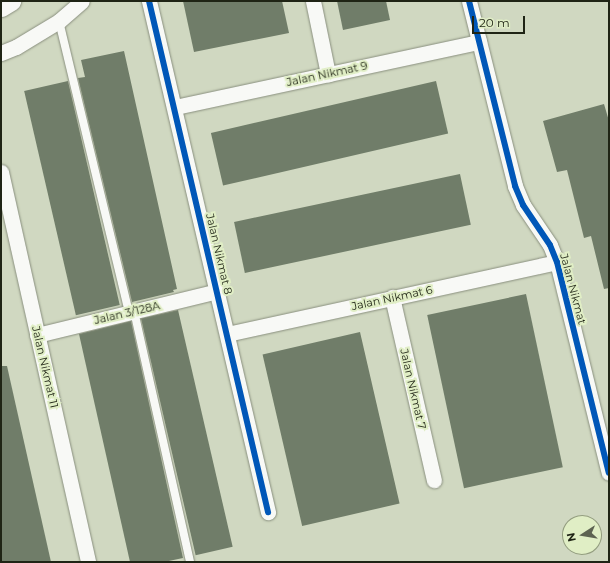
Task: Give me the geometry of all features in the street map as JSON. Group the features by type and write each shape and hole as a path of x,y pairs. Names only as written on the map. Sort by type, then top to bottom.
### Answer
{"street":[{"path":"1,7 11,1"},
{"path":"1,53 16,47 59,21 82,1"},
{"name":"Jalan Nikmat 8","path":"150,1 268,512"},
{"path":"313,1 328,74"},
{"name":"Jalan Nikmat","path":"469,1 515,186 523,205 547,240 557,262 609,473"},
{"name":"Jalan Nikmat 9","path":"175,107 479,42"},
{"name":"Jalan Nikmat 11","path":"1,172 88,562"},
{"name":"Jalan Nikmat 6","path":"227,334 557,262"},
{"name":"Jalan 3/128A","path":"37,335 217,291"},
{"name":"Jalan Nikmat 7","path":"392,297 434,480"}],"lane":[{"path":"59,21 131,312 190,562"}],"building":[{"path":"183,1 282,1 289,33 194,52"},
{"path":"337,1 386,1 390,20 343,30"},
{"path":"124,51 177,289 173,290 174,292 132,302 78,78 85,77 81,60"},
{"path":"68,81 120,305 76,315 24,91"},
{"path":"436,81 448,134 223,186 211,133"},
{"path":"604,104 609,121 609,288 604,289 591,236 584,238 567,170 557,172 543,121"},
{"path":"460,174 471,225 245,273 234,222"},
{"path":"526,294 563,467 464,488 427,315"},
{"path":"178,310 233,547 196,555 141,319"},
{"path":"131,321 183,558 164,562 130,562 79,334"},
{"path":"360,332 400,503 302,526 263,354"},
{"path":"1,366 7,366 51,562 1,562"}],"cycle path":[{"path":"149,1 268,512"},
{"path":"469,1 515,186 523,205 550,245 557,262 609,473"}]}
